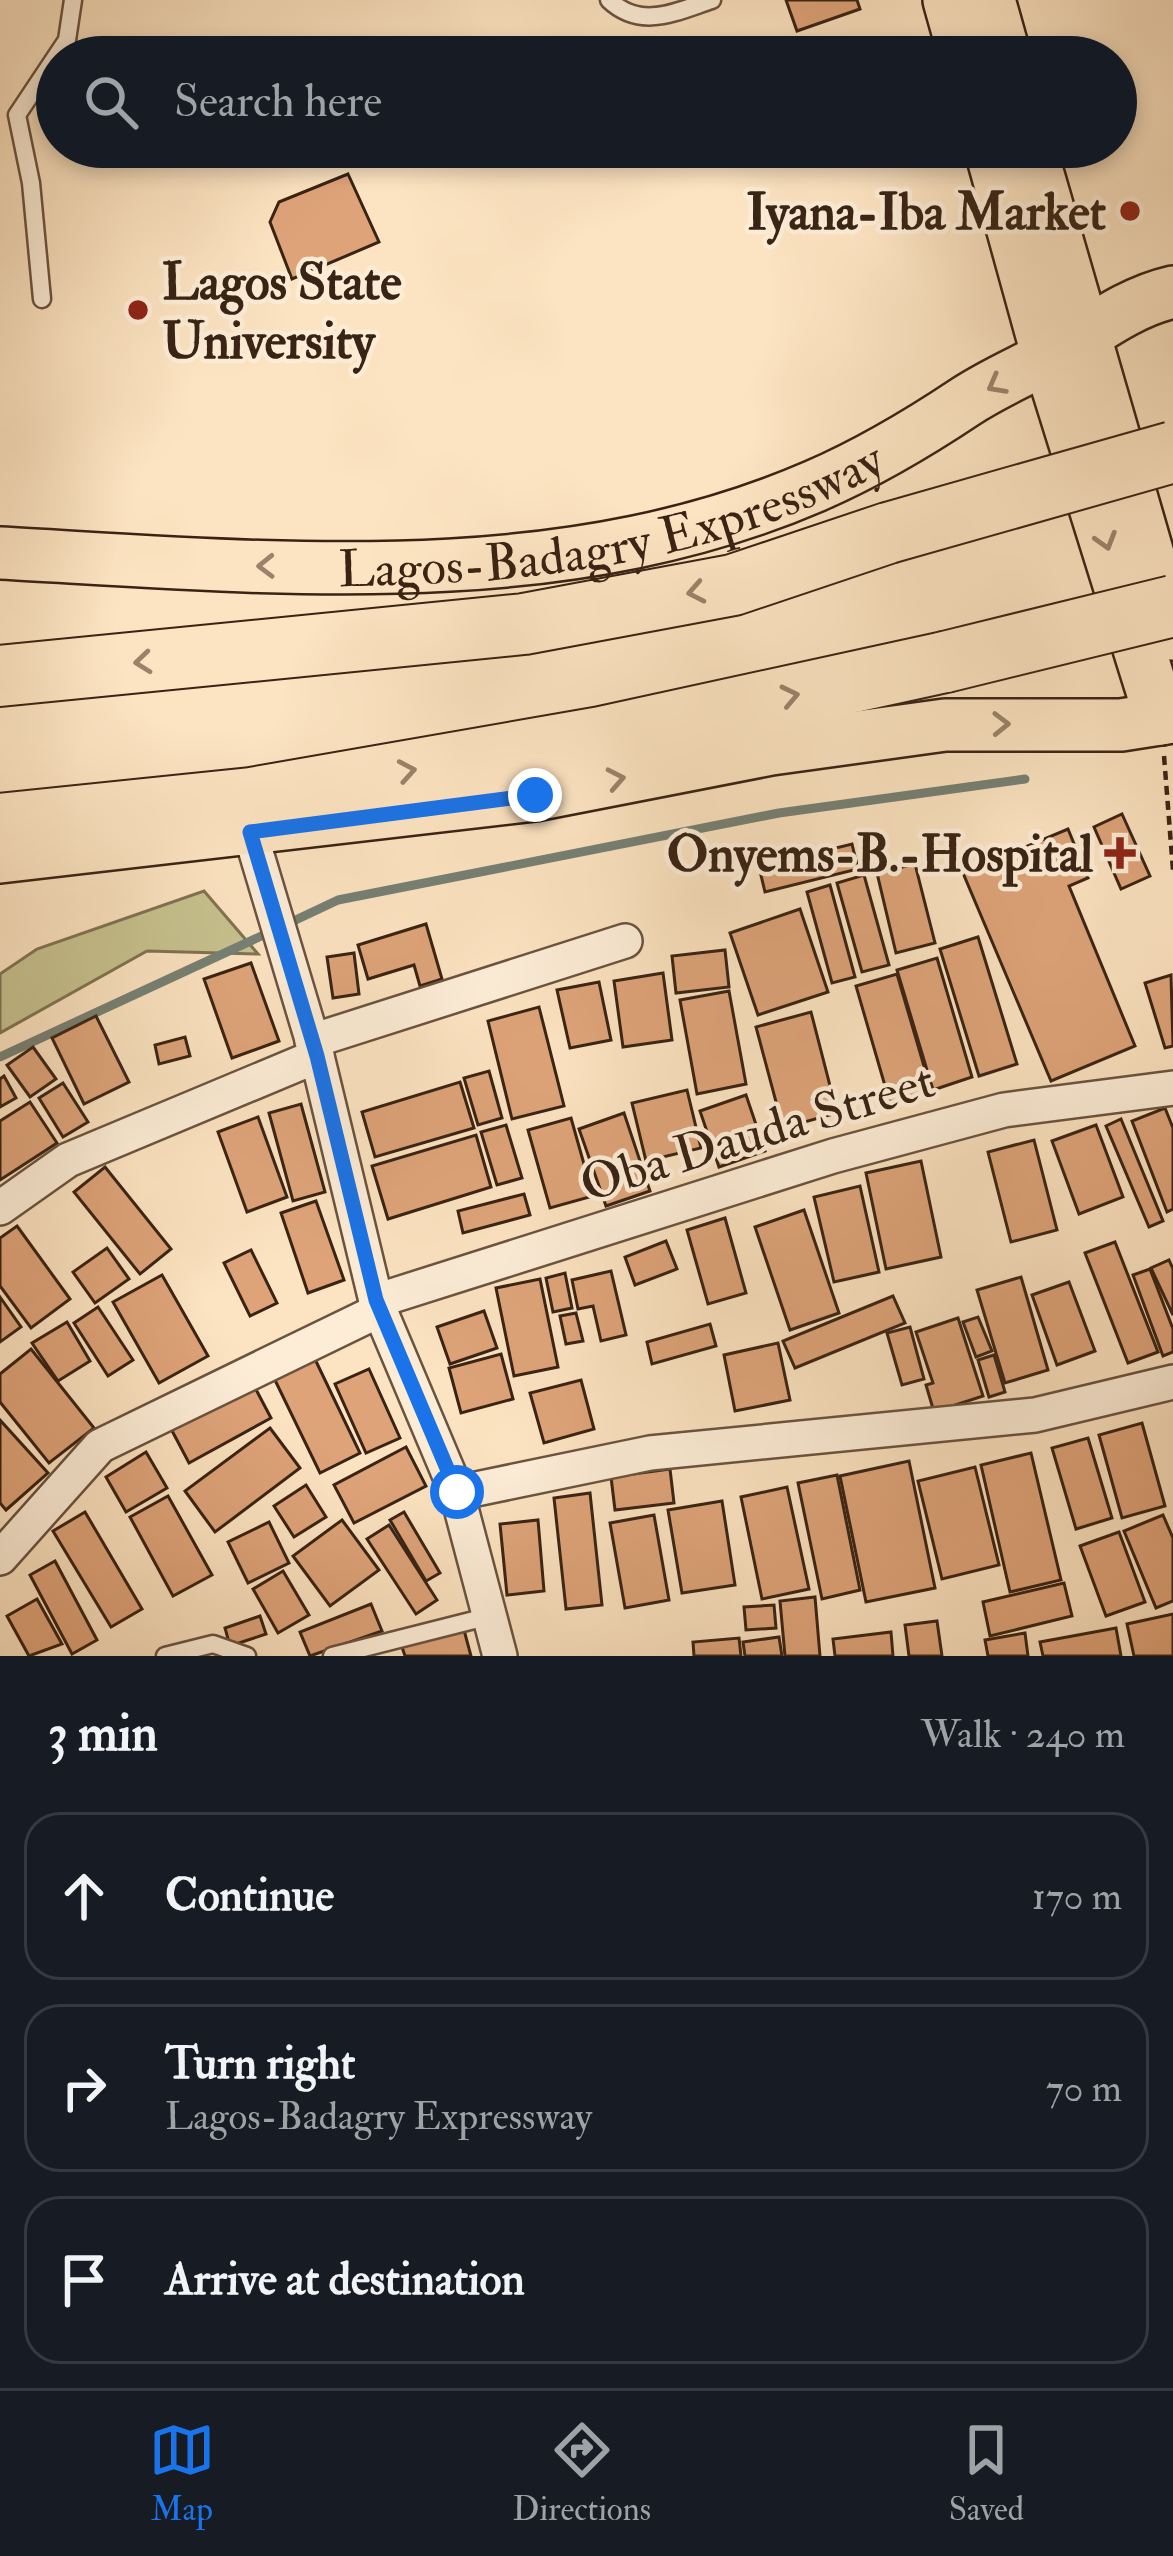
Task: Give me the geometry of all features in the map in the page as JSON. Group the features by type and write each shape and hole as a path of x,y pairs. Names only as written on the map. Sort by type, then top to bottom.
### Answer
{"highway":[{"name":"Lagos-Badagry Expressway","path":"0,676 524,624 733,585 888,533 1173,452"},
{"path":"0,824 251,798 601,737 945,662 1173,605"}],"main road":[{"path":"949,0 959,36"},
{"path":"989,0 999,36"},
{"path":"998,168 1173,640"},
{"path":"0,856 250,832 535,795 770,749 923,728 1120,725 1167,718 1065,346 1034,168"},
{"name":"Lagos-Badagry Expressway","path":"0,553 238,566 463,565 564,558 700,530 816,486 1135,304 1173,292"}],"street":[{"path":"250,832 314,1048 378,1305 457,1492 500,1656"},
{"path":"0,1208 68,1160 314,1048 625,940"},
{"name":"Oba Dauda Street","path":"0,1558 100,1446 378,1305 832,1156 982,1116 1121,1091 1173,1088"},
{"path":"457,1492 650,1453 1035,1415 1173,1382"}],"lane":[{"path":"68,36 73,0"},
{"path":"609,0 621,11 650,19 712,0"},
{"path":"36,86 16,115 31,182 42,298"},
{"path":"332,1656 490,1616"},
{"path":"165,1656 213,1644 247,1656"}],"path":[{"path":"1167,718 1173,869"}],"shaded area":[{"path":"204,891 258,954 147,951 0,1033 0,974 37,949"}],"building":[{"path":"786,0 857,0 860,9 797,31"},
{"path":"348,174 379,242 292,279 270,222 279,202"},
{"path":"1122,814 1150,876 1121,889 1094,827"},
{"path":"1068,829 1088,878 1069,886 1135,1046 1051,1081 963,873"},
{"path":"852,844 858,869 765,892 759,867"},
{"path":"915,864 935,943 896,953 877,873"},
{"path":"864,875 889,965 862,972 837,883"},
{"path":"830,885 855,977 832,983 807,892"},
{"path":"800,909 828,992 758,1015 730,933"},
{"path":"426,924 442,979 420,986 414,965 368,979 358,945"},
{"path":"978,937 1017,1064 979,1076 940,949"},
{"path":"725,950 729,987 676,993 672,956"},
{"path":"354,953 359,994 333,998 327,957"},
{"path":"937,958 972,1077 933,1090 897,970"},
{"path":"251,963 279,1041 232,1058 204,979"},
{"path":"663,973 672,1040 623,1047 614,981"},
{"path":"897,974 931,1090 890,1103 856,986"},
{"path":"1171,975 1173,1046 1165,1048 1145,983"},
{"path":"599,982 611,1040 570,1048 557,990"},
{"path":"729,991 746,1084 697,1094 680,1000"},
{"path":"539,1007 564,1106 512,1119 488,1021"},
{"path":"811,1012 837,1113 783,1128 756,1027"},
{"path":"96,1016 129,1082 84,1104 52,1038"},
{"path":"185,1037 190,1056 159,1064 155,1045"},
{"path":"33,1047 56,1079 30,1097 7,1065"},
{"path":"489,1071 502,1118 478,1125 464,1078"},
{"path":"4,1076 16,1098 0,1107 0,1079"},
{"path":"460,1082 474,1128 375,1157 362,1112"},
{"path":"63,1083 88,1122 63,1137 39,1098"},
{"path":"687,1090 701,1148 646,1161 632,1103"},
{"path":"746,1095 765,1151 719,1167 700,1111"},
{"path":"30,1102 57,1143 0,1180 0,1121"},
{"path":"301,1104 325,1192 293,1201 269,1113"},
{"path":"1165,1108 1173,1128 1173,1209 1167,1212 1132,1121"},
{"path":"624,1113 650,1191 606,1206 579,1129"},
{"path":"258,1117 287,1197 247,1212 218,1132"},
{"path":"571,1118 593,1196 550,1208 528,1130"},
{"path":"1121,1119 1163,1221 1149,1227 1106,1126"},
{"path":"506,1125 522,1178 497,1185 481,1132"},
{"path":"1096,1125 1123,1197 1079,1214 1052,1141"},
{"path":"476,1135 491,1187 388,1219 372,1166"},
{"path":"1034,1140 1057,1230 1011,1242 988,1152"},
{"path":"921,1161 941,1257 886,1269 866,1173"},
{"path":"105,1167 171,1249 140,1274 74,1192"},
{"path":"860,1186 879,1272 834,1282 814,1197"},
{"path":"524,1194 530,1215 463,1233 458,1211"},
{"path":"316,1201 344,1280 308,1293 281,1213"},
{"path":"804,1210 839,1313 790,1330 755,1227"},
{"path":"725,1218 746,1293 708,1304 687,1230"},
{"path":"17,1226 70,1299 31,1328 0,1286 0,1238"},
{"path":"666,1241 677,1269 635,1285 625,1257"},
{"path":"1115,1242 1158,1352 1128,1363 1085,1253"},
{"path":"107,1248 129,1279 95,1303 73,1272"},
{"path":"251,1250 277,1303 250,1316 224,1263"},
{"path":"1169,1260 1173,1269 1173,1315 1151,1268"},
{"path":"1150,1269 1173,1329 1173,1352 1163,1356 1133,1275"},
{"path":"611,1271 626,1335 601,1341 593,1306 578,1309 572,1280"},
{"path":"565,1273 572,1308 553,1312 546,1278"},
{"path":"162,1275 208,1356 159,1383 113,1302"},
{"path":"1021,1277 1048,1370 1005,1383 977,1290"},
{"path":"540,1279 558,1367 514,1376 496,1288"},
{"path":"1069,1282 1095,1351 1057,1365 1032,1295"},
{"path":"893,1296 905,1323 795,1368 783,1341"},
{"path":"0,1297 21,1327 0,1342"},
{"path":"98,1307 133,1360 108,1376 74,1323"},
{"path":"484,1311 497,1348 450,1364 437,1327"},
{"path":"576,1313 583,1341 566,1344 560,1316"},
{"path":"978,1317 992,1351 976,1357 963,1322"},
{"path":"958,1318 983,1396 934,1412 926,1385 933,1383 916,1332"},
{"path":"67,1322 90,1361 58,1381 32,1343"},
{"path":"710,1324 716,1346 652,1364 647,1342"},
{"path":"910,1327 924,1379 902,1385 887,1333"},
{"path":"778,1343 790,1400 735,1411 724,1355"},
{"path":"31,1349 94,1428 49,1463 0,1402 0,1374"},
{"path":"501,1354 513,1399 461,1413 449,1368"},
{"path":"313,1355 360,1453 320,1473 272,1374"},
{"path":"994,1355 1005,1392 989,1397 978,1360"},
{"path":"369,1369 400,1438 366,1453 335,1384"},
{"path":"251,1380 271,1418 189,1463 169,1425"},
{"path":"581,1380 594,1429 544,1443 530,1393"},
{"path":"0,1420 48,1473 6,1510 0,1503"},
{"path":"1142,1423 1165,1506 1122,1518 1099,1435"},
{"path":"270,1428 300,1468 215,1532 185,1491"},
{"path":"1088,1438 1112,1518 1076,1529 1052,1448"},
{"path":"406,1447 426,1486 354,1523 334,1485"},
{"path":"146,1452 167,1488 126,1512 106,1477"},
{"path":"1031,1453 1061,1580 1010,1592 981,1465"},
{"path":"909,1461 935,1588 866,1602 840,1476"},
{"path":"975,1467 999,1565 942,1579 918,1481"},
{"path":"670,1469 674,1503 615,1510 611,1477"},
{"path":"837,1475 860,1590 822,1599 798,1483"},
{"path":"306,1485 326,1517 294,1537 274,1506"},
{"path":"787,1487 809,1589 762,1599 741,1497"},
{"path":"590,1493 602,1605 566,1609 554,1498"},
{"path":"168,1496 212,1575 173,1596 130,1517"},
{"path":"722,1501 735,1585 682,1593 668,1510"},
{"path":"85,1512 142,1609 111,1627 53,1531"},
{"path":"404,1512 440,1573 426,1581 390,1520"},
{"path":"654,1515 669,1600 625,1608 610,1523"},
{"path":"1163,1515 1173,1538 1173,1601 1156,1608 1124,1531"},
{"path":"342,1520 379,1570 330,1606 293,1556"},
{"path":"538,1520 544,1591 507,1595 500,1524"},
{"path":"269,1522 289,1563 248,1583 228,1542"},
{"path":"389,1525 437,1600 416,1614 367,1539"},
{"path":"1119,1532 1145,1602 1106,1616 1080,1546"},
{"path":"55,1561 97,1640 72,1654 30,1575"},
{"path":"283,1571 309,1615 278,1633 253,1589"},
{"path":"1064,1583 1072,1616 990,1636 983,1602"},
{"path":"815,1597 820,1656 785,1656 780,1601"},
{"path":"37,1599 62,1644 29,1656 7,1616"},
{"path":"371,1604 382,1631 310,1656 300,1632"},
{"path":"774,1605 776,1628 746,1630 744,1607"},
{"path":"1173,1614 1173,1656 1134,1656 1127,1624"},
{"path":"260,1616 266,1634 230,1646 225,1628"},
{"path":"937,1621 942,1656 909,1656 905,1625"},
{"path":"1116,1628 1121,1656 1043,1656 1040,1642"},
{"path":"464,1630 471,1656 405,1656 402,1647"},
{"path":"891,1632 893,1656 835,1656 833,1639"},
{"path":"1025,1633 1028,1656 988,1656 985,1640"},
{"path":"779,1637 782,1656 745,1656 743,1642"},
{"path":"739,1638 741,1656 694,1656 693,1642"}],"waterway":[{"path":"285,925 338,900 779,813 1025,779"},
{"path":"0,1057 270,932"}],"place":[{"name":"Iyana-Iba Market","path":"1130,211"},
{"name":"Lagos State University","path":"138,310"},
{"name":"Onyems-B.-Hospital","path":"1120,853"}],"route":[{"path":"457,1492 376,1300 317,1056 250,832 535,795"}]}
